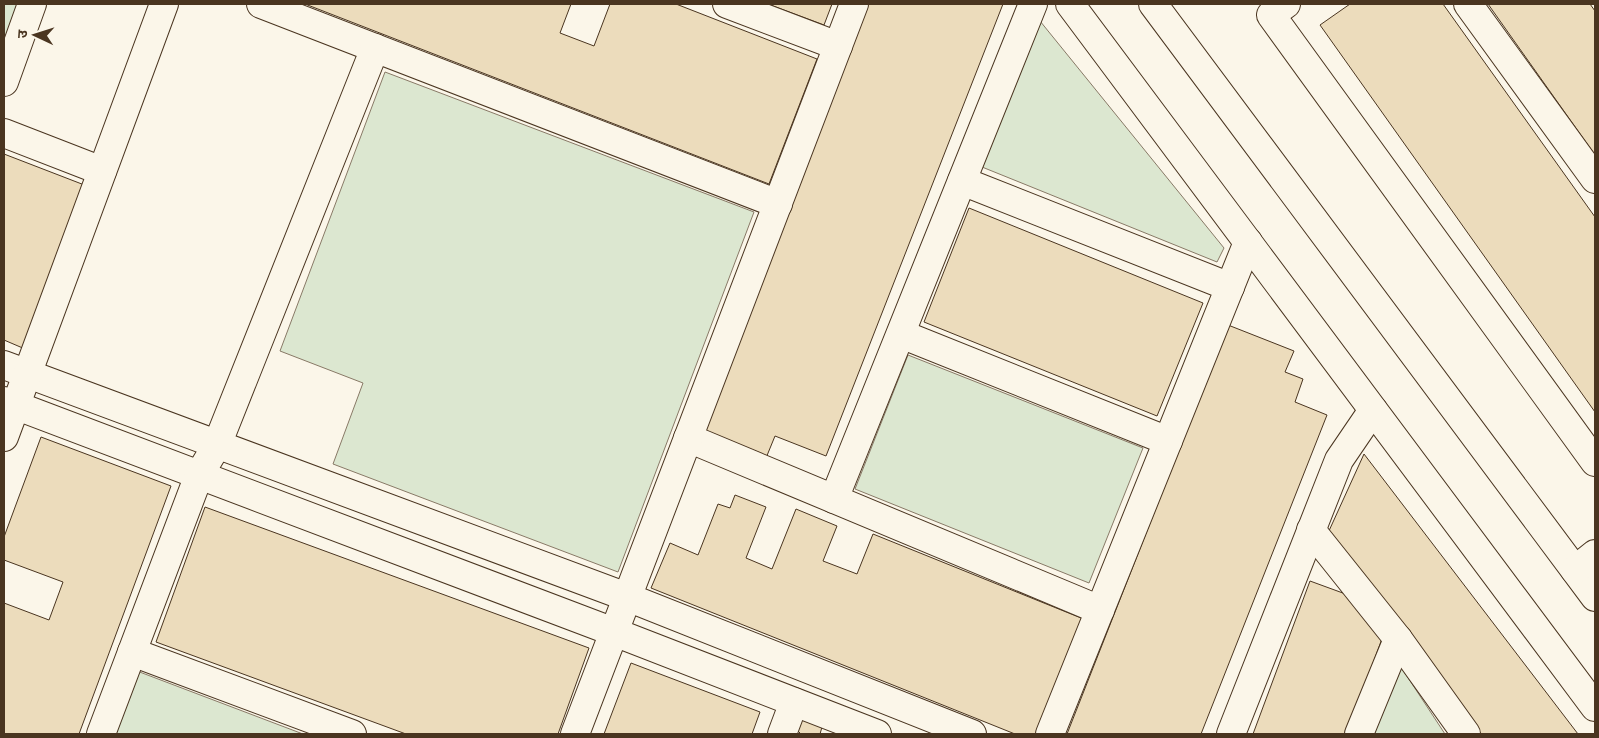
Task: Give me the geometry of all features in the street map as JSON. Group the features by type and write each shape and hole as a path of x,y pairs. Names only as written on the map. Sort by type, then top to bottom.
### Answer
{"street":[{"path":"4,82 32,4"},
{"path":"4,437 15,370 102,171 164,4"},
{"path":"261,4 778,204"},
{"path":"727,4 838,46"},
{"path":"575,734 854,4"},
{"path":"834,499 1033,4"},
{"path":"1070,4 1595,708"},
{"path":"1153,4 1585,562 1595,597"},
{"path":"1286,4 1271,15 1595,462"},
{"path":"1468,4 1595,179"},
{"path":"101,734 199,475 217,445 375,48"},
{"path":"4,132 102,171"},
{"path":"962,181 1230,287"},
{"path":"1050,734 1248,242"},
{"path":"901,334 1168,441"},
{"path":"15,370 628,598 972,734"},
{"path":"10,404 614,632 877,734"},
{"path":"1231,734 1339,460 1373,410"},
{"path":"688,438 1100,610"},
{"path":"1311,530 1398,639 1466,734"},
{"path":"1359,734 1398,639"},
{"path":"132,652 352,734"},
{"path":"782,734 794,702"}],"green space":[{"path":"4,4 20,4 4,46"},
{"path":"1040,21 1224,248 1217,262 982,167"},
{"path":"385,72 754,212 618,572 333,464 363,383 280,351"},
{"path":"908,355 1143,448 1089,583 855,489"},
{"path":"1399,664 1445,734 1373,734"},
{"path":"137,671 303,734 113,734"}],"building":[{"path":"305,4 571,4 560,33 594,46 610,4 676,4 817,59 769,184"},
{"path":"768,4 832,4 824,25"},
{"path":"865,4 1003,4 826,456 775,436 766,458 698,431"},
{"path":"1350,4 1443,4 1595,217 1595,412 1320,25"},
{"path":"1488,4 1590,4 1595,11 1595,155"},
{"path":"4,154 87,186 25,349 4,340"},
{"path":"969,208 1203,303 1157,416 924,322"},
{"path":"1228,325 1294,351 1285,372 1303,379 1295,402 1327,415 1201,734 1067,734"},
{"path":"41,437 171,486 79,734 4,734 4,603 49,620 63,582 4,560 4,537"},
{"path":"1364,454 1578,734 1481,734 1328,533"},
{"path":"735,495 766,507 746,558 772,569 796,509 837,526 823,561 857,574 873,534 1086,620 1041,734 1015,734 651,588 670,543 698,555 718,504 730,508"},
{"path":"205,507 589,648 558,734 406,734 156,642"},
{"path":"1310,581 1351,596 1383,636 1347,734 1253,734"},
{"path":"631,663 760,712 752,734 604,734"},
{"path":"803,711 824,720 820,734 801,734 796,729"}]}
